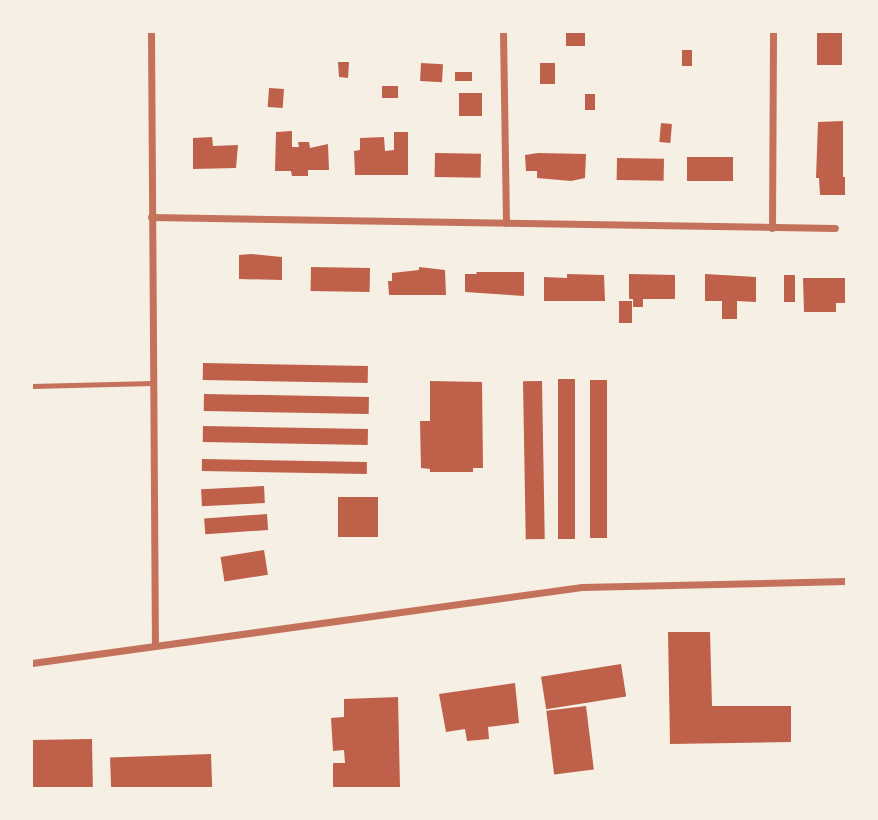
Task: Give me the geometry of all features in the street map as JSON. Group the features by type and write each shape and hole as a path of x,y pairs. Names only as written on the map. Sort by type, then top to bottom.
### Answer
{"street":[{"path":"151,32 155,645"},
{"path":"503,32 506,223"},
{"path":"772,228 773,32"},
{"path":"151,217 835,228"},
{"path":"32,663 582,587 846,581"}],"lane":[{"path":"32,386 153,383"}],"building":[{"path":"566,32 585,32 585,46 566,46"},
{"path":"817,32 842,32 842,65 817,65"},
{"path":"682,50 692,50 692,66 682,66"},
{"path":"338,62 349,62 348,78 339,77"},
{"path":"421,63 443,64 442,82 420,81"},
{"path":"540,63 555,63 555,84 540,84"},
{"path":"455,72 472,72 472,81 455,81"},
{"path":"382,86 398,86 398,98 382,98"},
{"path":"269,88 284,89 283,108 268,107"},
{"path":"459,93 482,93 482,116 459,116"},
{"path":"585,94 595,94 595,110 585,110"},
{"path":"843,121 843,177 846,177 846,195 820,195 819,178 816,178 818,122"},
{"path":"661,123 672,124 670,143 659,142"},
{"path":"292,131 292,147 299,147 298,142 309,142 310,148 328,144 329,170 308,170 308,176 292,176 291,171 275,171 276,132"},
{"path":"394,132 408,132 408,175 355,175 354,151 360,150 360,138 384,137 385,151 394,150"},
{"path":"212,137 213,146 238,145 236,168 193,169 193,138"},
{"path":"435,153 481,154 481,178 435,177"},
{"path":"586,154 585,178 571,181 537,178 537,171 526,171 525,155"},
{"path":"687,157 733,157 733,181 687,181"},
{"path":"617,158 664,159 664,181 617,180"},
{"path":"239,255 282,257 282,280 239,279"},
{"path":"311,267 370,268 370,292 311,291"},
{"path":"419,267 445,270 446,295 389,295 388,281 392,281 392,273 419,270"},
{"path":"476,272 524,272 524,296 465,292 465,274 477,274"},
{"path":"567,274 604,275 605,301 544,301 544,277 567,278"},
{"path":"629,274 675,275 675,299 643,299 643,307 633,307 633,299 629,299"},
{"path":"705,274 756,277 756,302 737,301 737,319 722,319 722,301 705,301"},
{"path":"784,275 795,275 795,302 784,302"},
{"path":"803,278 846,278 846,303 836,303 836,312 804,312"},
{"path":"619,301 632,301 632,323 619,323"},
{"path":"203,363 368,366 368,383 203,380"},
{"path":"558,379 575,379 575,539 558,539"},
{"path":"590,380 607,380 607,538 590,538"},
{"path":"430,381 482,382 483,468 473,468 473,472 430,472 430,469 421,468 420,421 430,421"},
{"path":"523,381 542,381 545,539 526,539"},
{"path":"204,394 369,397 369,414 204,411"},
{"path":"203,426 368,429 368,445 203,442"},
{"path":"202,459 367,462 367,474 202,471"},
{"path":"264,486 265,503 202,506 201,489"},
{"path":"338,497 378,497 378,537 338,537"},
{"path":"267,514 268,530 205,534 204,518"},
{"path":"264,550 268,575 224,582 221,557"},
{"path":"668,632 710,632 712,706 791,706 791,742 670,744"},
{"path":"621,664 626,697 546,709 541,677"},
{"path":"515,683 519,723 488,727 489,739 467,741 465,729 446,732 439,694"},
{"path":"398,697 400,788 333,788 333,763 345,763 344,750 333,751 331,718 344,717 344,699"},
{"path":"586,706 594,770 554,774 546,711"},
{"path":"92,739 93,788 33,788 32,740"},
{"path":"211,754 212,788 111,788 110,758"}]}
